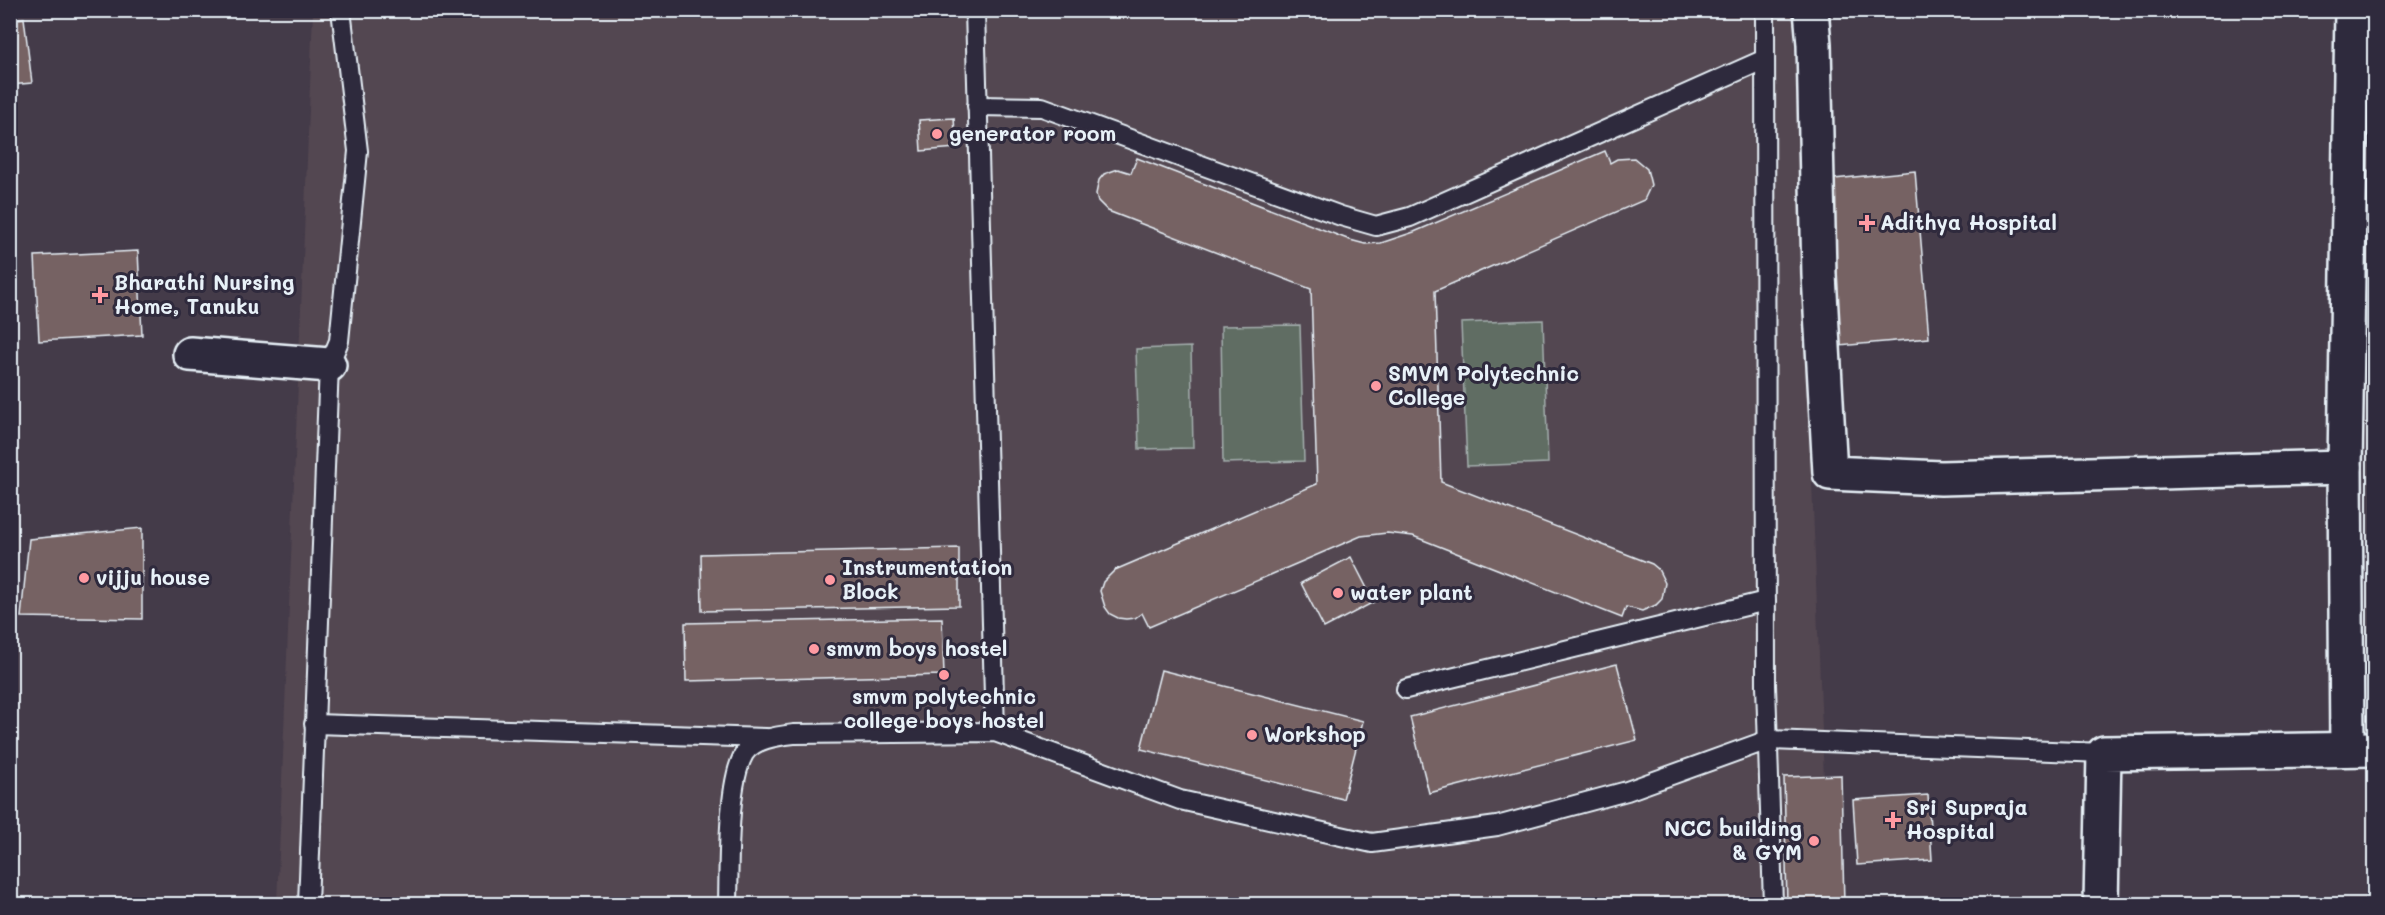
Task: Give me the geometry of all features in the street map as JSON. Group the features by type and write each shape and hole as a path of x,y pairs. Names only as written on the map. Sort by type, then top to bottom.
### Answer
{"street":[{"path":"1811,10 1814,44 1820,275 1830,473 1941,478 2344,467"},
{"path":"2101,904 2104,753 2361,749 2344,467 2352,10"},
{"path":"190,354 329,365"}],"lane":[{"path":"308,904 329,365 339,341 358,151 341,10"},
{"path":"975,10 995,732"},
{"path":"1765,10 1766,601 1773,904"},
{"path":"977,106 1042,107 1341,216 1376,226 1410,217 1765,59"},
{"path":"1406,689 1766,601"},
{"path":"314,724 766,738 794,734 995,732 1180,800 1372,843 1497,826 1627,791 1768,740 2104,753"},
{"path":"728,904 734,788 745,753 766,738"}],"shaded area":[{"path":"313,11 1793,11 1829,904 277,904"}],"green space":[{"path":"1543,320 1548,463 1467,466 1461,323"},
{"path":"1300,325 1304,461 1223,463 1221,326"},
{"path":"1191,347 1193,448 1139,449 1136,349"}],"building":[{"path":"24,18 32,83 10,85 10,20"},
{"name":"generator room","path":"954,118 956,148 921,151 919,120"},
{"name":"SMVM Polytechnic College","path":"1605,151 1610,163 1617,159 1634,158 1647,169 1651,185 1644,200 1435,291 1441,482 1652,564 1658,569 1665,583 1662,599 1656,605 1642,611 1626,607 1622,618 1413,536 1387,533 1361,536 1149,627 1142,613 1135,618 1126,619 1110,614 1100,591 1103,582 1115,570 1317,484 1311,289 1108,211 1098,201 1096,194 1099,180 1104,174 1118,169 1131,173 1137,158 1365,244 1381,243 1414,232"},
{"path":"1915,171 1929,338 1839,346 1824,180"},
{"path":"138,251 142,335 39,341 35,256"},
{"name":"vijju house","path":"142,528 142,619 21,617 29,539"},
{"name":"Instrumentation Block","path":"959,548 959,606 702,611 701,554"},
{"name":"water plant","path":"1351,557 1374,602 1324,628 1301,583"},
{"name":"smvm boys hostel","path":"942,618 944,675 686,681 685,623"},
{"name":"Workshop","path":"1617,664 1637,740 1429,793 1410,717"},
{"name":"Workshop","path":"1161,670 1363,721 1343,799 1141,749"},
{"name":"NCC building & GYM","path":"1841,775 1844,904 1787,904 1784,777"},
{"path":"1928,795 1932,860 1857,865 1853,800"}],"place":[{"name":"generator room","path":"937,134"},
{"name":"Adithya Hospital","path":"1867,223"},
{"name":"Bharathi Nursing Home, Tanuku","path":"100,295"},
{"name":"SMVM Polytechnic College","path":"1376,386"},
{"name":"vijju house","path":"84,578"},
{"name":"Instrumentation Block","path":"830,580"},
{"name":"water plant","path":"1338,593"},
{"name":"smvm boys hostel","path":"814,649"},
{"name":"smvm polytechnic college boys hostel","path":"944,675"},
{"name":"Workshop","path":"1252,735"},
{"name":"Sri Supraja Hospital","path":"1893,820"},
{"name":"NCC building & GYM","path":"1814,841"}]}
